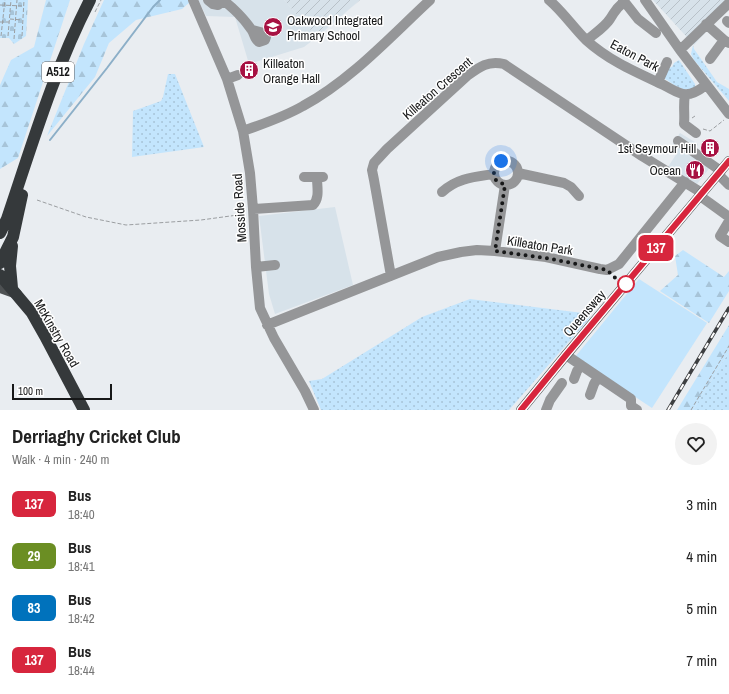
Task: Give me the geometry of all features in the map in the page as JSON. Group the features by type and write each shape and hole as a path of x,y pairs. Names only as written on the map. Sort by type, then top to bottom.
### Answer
{"highway":[{"name":"A512","path":"0,233 7,219 58,70 79,21 90,0"},
{"name":"A512","path":"10,290 10,266 13,237 31,147"},
{"name":"A512","path":"0,263 13,237"},
{"name":"McKinstry Road","path":"0,275 10,290 32,314 84,410"}],"main road":[{"name":"Queensway","path":"521,410 729,161"}],"street":[{"name":"Mosside Road","path":"193,0 227,79 243,131 248,154 260,308 267,325 306,392 314,410"},
{"path":"208,0 213,4 218,5 223,0 252,30"},
{"path":"243,131 284,116 322,95 348,76 430,0"},
{"name":"Eaton Park","path":"549,0 587,40 612,60 685,95"},
{"path":"645,0 727,116"},
{"path":"587,40 606,24 614,10 623,1 638,20 656,34"},
{"path":"680,50 729,3"},
{"path":"706,24 726,42 710,59"},
{"name":"Killeaton Crescent","path":"391,276 372,170 374,163 387,149 467,76 481,65 488,63 497,62 504,64 642,156 685,182 729,217"},
{"name":"Eaton Park","path":"658,82 667,62"},
{"path":"227,79 238,75"},
{"path":"696,133 684,124 685,95 696,93 706,85"},
{"path":"678,141 719,172 729,185"},
{"path":"505,160 516,165 518,173 516,180 505,185 496,180 494,174 495,166 501,161 505,160"},
{"path":"518,173 564,183 571,187 578,196"},
{"path":"442,192 449,185 462,180 494,174"},
{"path":"253,211 313,205 317,197 320,177 304,177"},
{"path":"607,270 619,264 685,182"},
{"path":"495,251 505,185"},
{"path":"729,221 720,236 729,242"},
{"name":"Killeaton Park","path":"267,325 438,258 461,252 477,250 495,251 546,258 607,270"},
{"path":"256,267 275,265"},
{"path":"566,355 630,399 631,406 637,410"},
{"path":"574,379 581,365"},
{"path":"590,395 598,377"},
{"path":"546,410 550,400 562,383"}],"path":[{"path":"1,36 5,0"},
{"path":"8,36 11,0"},
{"path":"14,39 18,0"},
{"path":"22,36 24,0"},
{"path":"0,5 24,6"},
{"path":"10,20 23,20"},
{"path":"0,22 9,22"},
{"path":"696,133 702,129 710,131 727,116"},
{"path":"37,200 86,217 126,225 201,220 253,211"},
{"path":"607,270 624,286"},
{"path":"691,410 729,346"}],"shaded area":[{"name":"Oakwood Integrated Primary School","path":"198,0 284,0 317,37 304,47 249,64 235,17 206,16"},
{"path":"284,0 360,0 317,37"},
{"path":"653,0 729,0 729,7 694,45"},
{"path":"680,133 698,144 696,148 715,161 697,184 668,167 677,153 670,148"},
{"path":"335,207 353,285 275,314 269,294 259,216"}],"green space":[{"path":"0,0 28,0 26,36 14,44 9,38 0,38"},
{"path":"46,0 70,0 18,158 0,169 0,85 11,60 34,47"},
{"path":"104,0 189,0 190,2 182,9 136,20 109,43 95,77 47,136 84,44"},
{"path":"693,45 694,49 717,82 729,89 729,101 694,60 691,54"},
{"path":"679,60 695,84 695,88 681,89 663,78 668,68 672,67 674,63"},
{"path":"168,74 175,74 204,147 132,157 133,111 161,101"},
{"path":"683,250 724,277 729,271 729,291 709,323 660,291 678,275 675,256"},
{"path":"639,279 707,323 652,408 575,357"},
{"path":"470,299 591,314 588,320 509,410 321,410 309,381 322,379 422,317"},
{"path":"729,325 729,352 693,410 677,410"},
{"path":"729,352 729,410 693,410"}],"waterway":[{"path":"50,140 160,0"}],"railway":[{"path":"668,410 729,308"}],"bus line":[{"name":"137","path":"521,410 729,161"}],"place":[{"name":"Oakwood Integrated Primary School","path":"273,27"},
{"name":"Killeaton Orange Hall","path":"249,70"},
{"name":"1st Seymour Hill","path":"710,148"},
{"name":"Ocean","path":"695,170"}],"route":[{"path":"501,161 495,166 494,170 494,178 499,183 505,185 495,251 546,258 607,270 624,286 626,284"}]}
